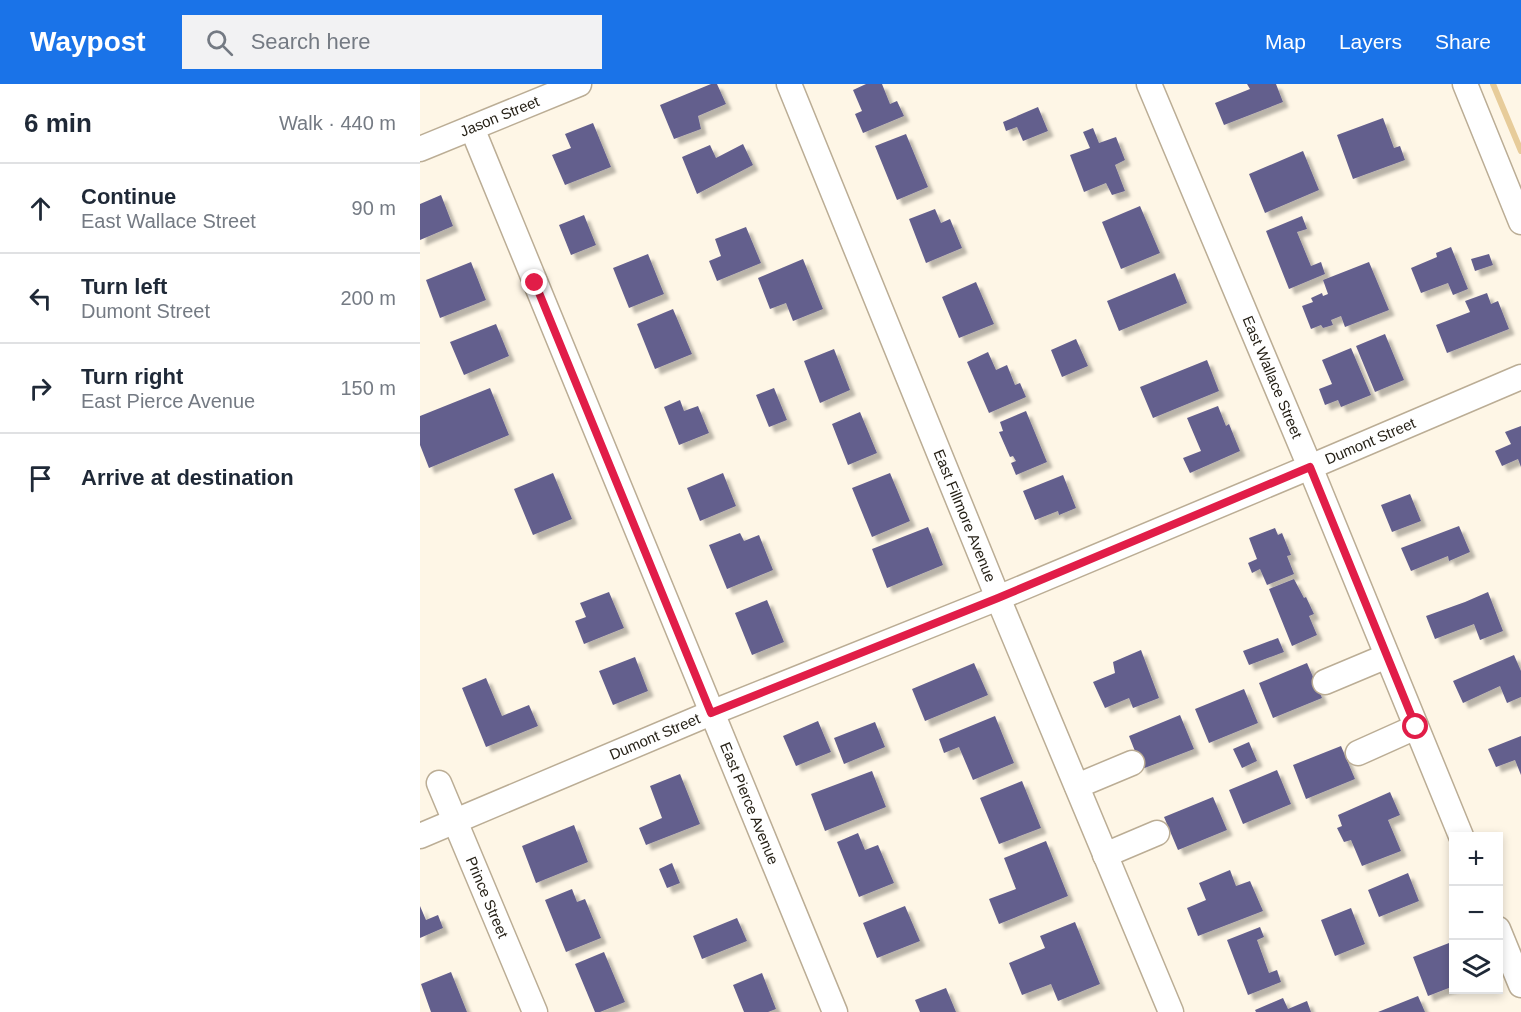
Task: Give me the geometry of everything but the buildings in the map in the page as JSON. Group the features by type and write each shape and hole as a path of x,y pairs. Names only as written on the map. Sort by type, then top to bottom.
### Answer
{"street":[{"name":"Jason Street","path":"420,149 579,84"},
{"name":"East Fillmore Avenue","path":"789,84 998,598 1171,1012"},
{"name":"East Wallace Street","path":"1149,84 1310,467 1459,832"},
{"path":"1465,84 1521,222"},
{"name":"East Pierce Avenue","path":"472,128 835,1012"},
{"name":"Dumont Street","path":"420,836 711,713 998,598 1521,377"},
{"path":"1325,682 1387,656"},
{"path":"1358,753 1416,727"},
{"path":"1077,786 1132,763"},
{"name":"Prince Street","path":"439,783 535,1012"},
{"path":"1105,855 1157,833"},
{"path":"1503,940 1521,985"}],"waterway":[{"path":"1493,84 1521,151"}],"route":[{"path":"535,283 711,713 998,598 1310,467 1416,727"}]}
